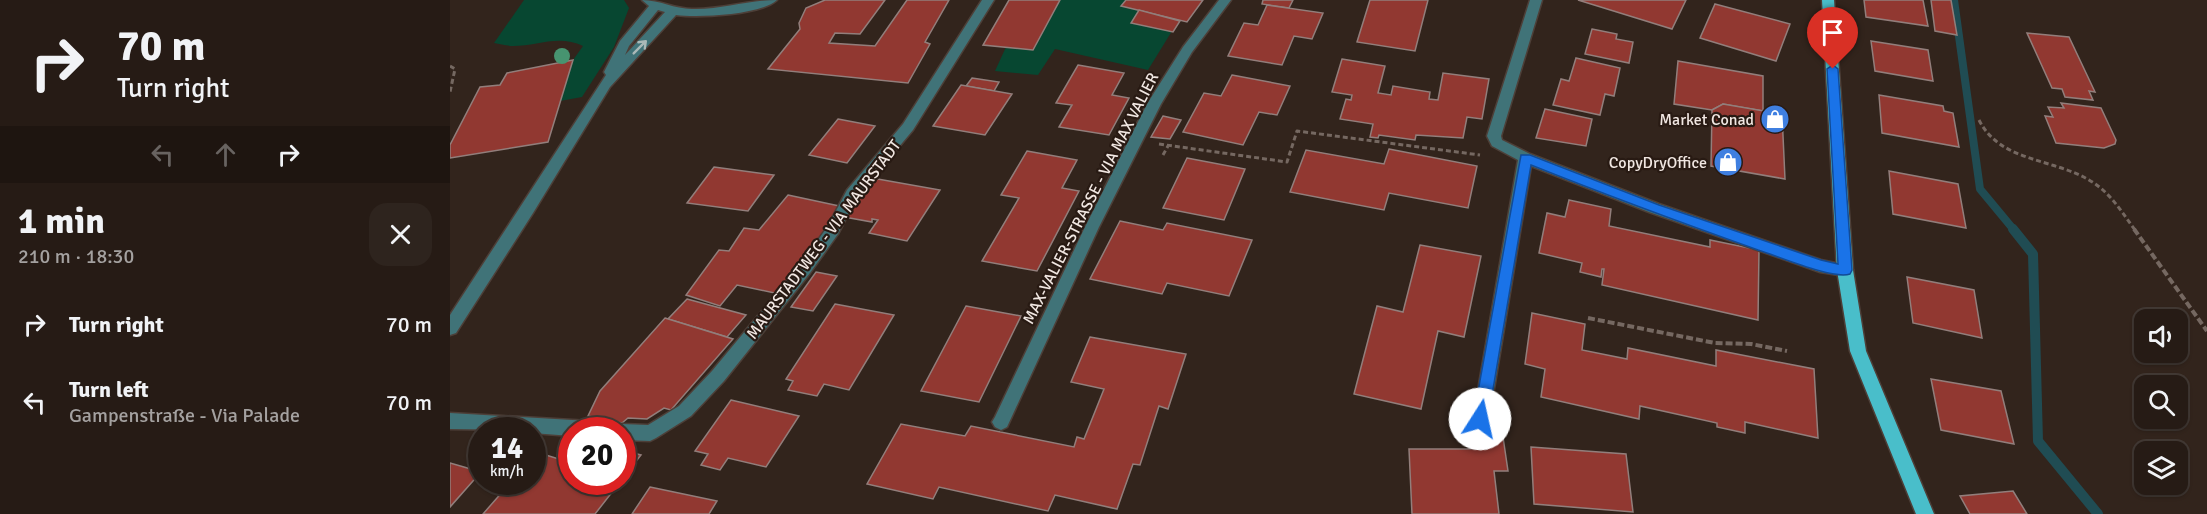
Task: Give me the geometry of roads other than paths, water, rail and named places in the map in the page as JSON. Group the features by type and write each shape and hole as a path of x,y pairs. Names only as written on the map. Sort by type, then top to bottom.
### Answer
{"main road":[{"path":"1828,0 1845,270 1858,351 1924,514"}],"street":[{"path":"450,328 528,209 605,84 624,44 652,3 674,10 717,13 771,0"},
{"name":"MAURSTADTWEG - VIA MAURSTADT","path":"636,432 650,433 685,411 718,376 805,269 833,230 852,194 908,127 988,0"},
{"name":"MAX-VALIER-STRASSE - VIA MAX VALIER","path":"1001,422 1092,227 1154,104 1186,50 1225,0"},
{"path":"1536,0 1494,136 1497,143 1526,158 1654,208 1820,266 1845,270"},
{"path":"605,84 674,10"},
{"path":"1480,419 1526,158"},
{"path":"450,421 558,427"}],"waterway":[{"path":"1954,0 1980,189 2014,230"},
{"path":"2013,229 2033,254 2038,441 2098,514"}],"place":[{"name":"Market Conad","path":"1775,119"},
{"name":"CopyDryOffice","path":"1728,162"}]}
